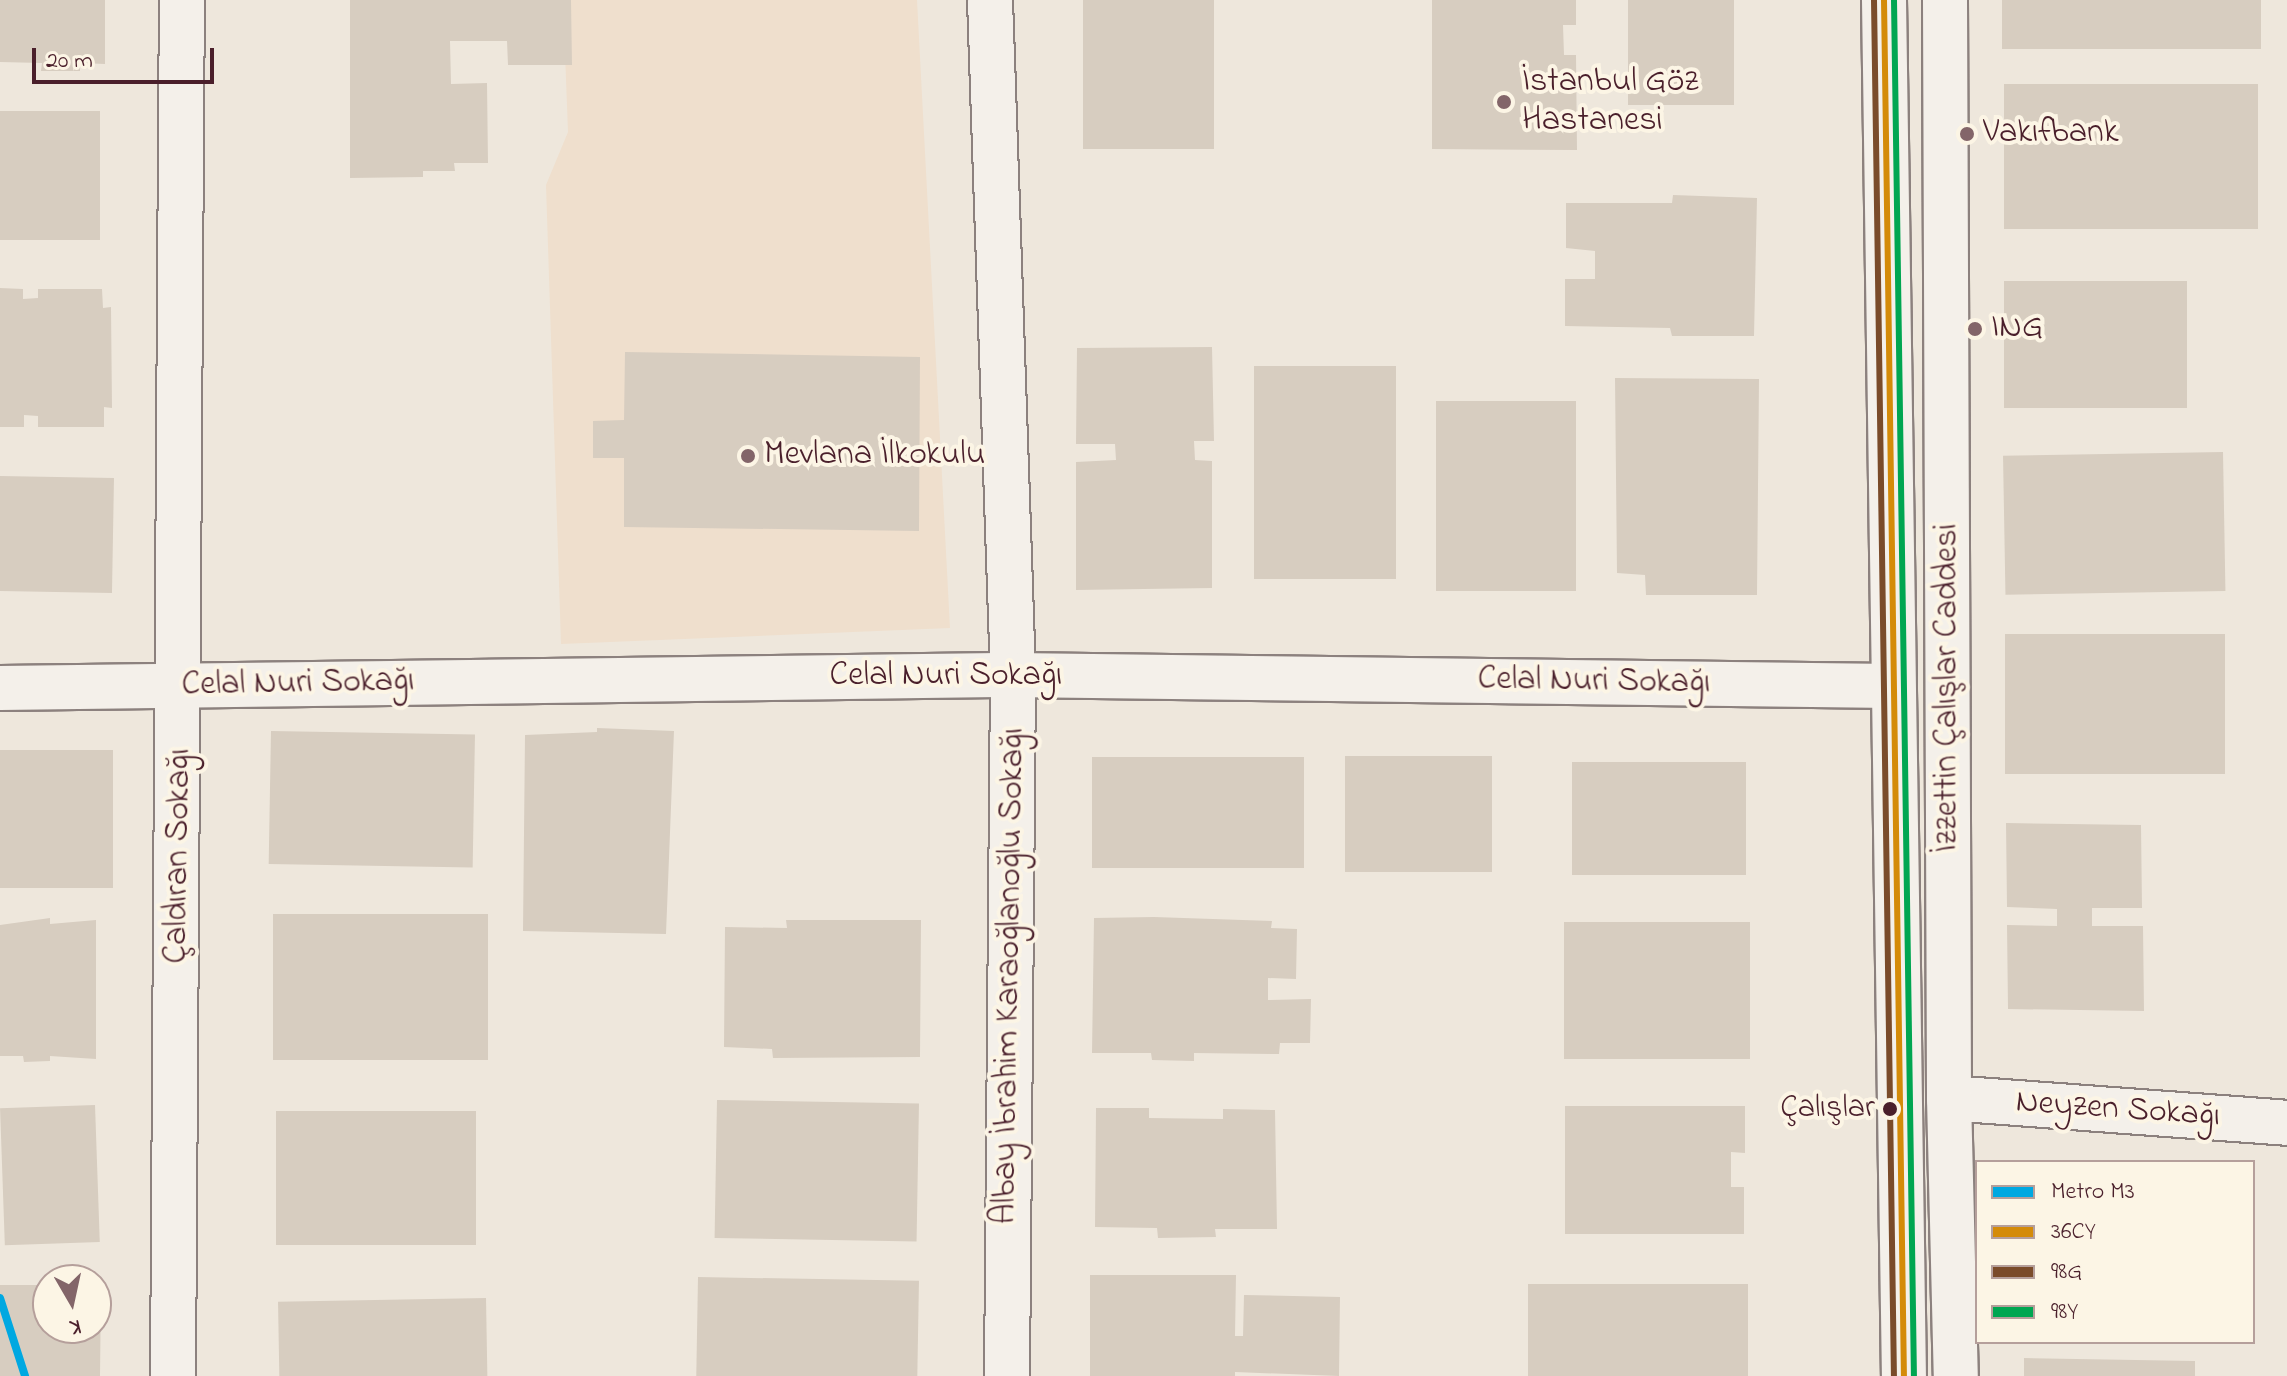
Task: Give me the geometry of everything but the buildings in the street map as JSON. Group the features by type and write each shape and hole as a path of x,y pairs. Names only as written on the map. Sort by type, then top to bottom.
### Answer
{"street":[{"name":"Çaldıran Sokağı","path":"173,1376 181,686 182,0"},
{"name":"Albay İbrahim Karaoğlanoğlu Sokağı","path":"990,0 1013,675 1007,1376"},
{"name":"İzzettin Çalışlar Caddesi","path":"1884,0 1904,1376"},
{"name":"İzzettin Çalışlar Caddesi","path":"1945,0 1949,1098 1956,1376"},
{"name":"Celal Nuri Sokağı","path":"0,688 1013,675 1893,686"},
{"name":"Neyzen Sokağı","path":"1949,1098 2287,1123"}],"shaded area":[{"name":"Mevlana İlkokulu","path":"563,0 917,0 950,628 561,644 546,185 568,132"}],"metro line":[{"name":"M3","path":"0,1298 25,1376"}],"transit line":[{"name":"98G","path":"1874,0 1894,1376"},
{"name":"36CY","path":"1884,0 1904,1376"},
{"name":"98Y","path":"1894,0 1914,1376"}],"place":[{"name":"İstanbul Göz Hastanesi","path":"1504,102"},
{"name":"Vakıfbank","path":"1967,134"},
{"name":"ING","path":"1975,329"},
{"name":"Mevlana İlkokulu","path":"748,456"},
{"name":"Çalışlar","path":"1890,1109"}]}
